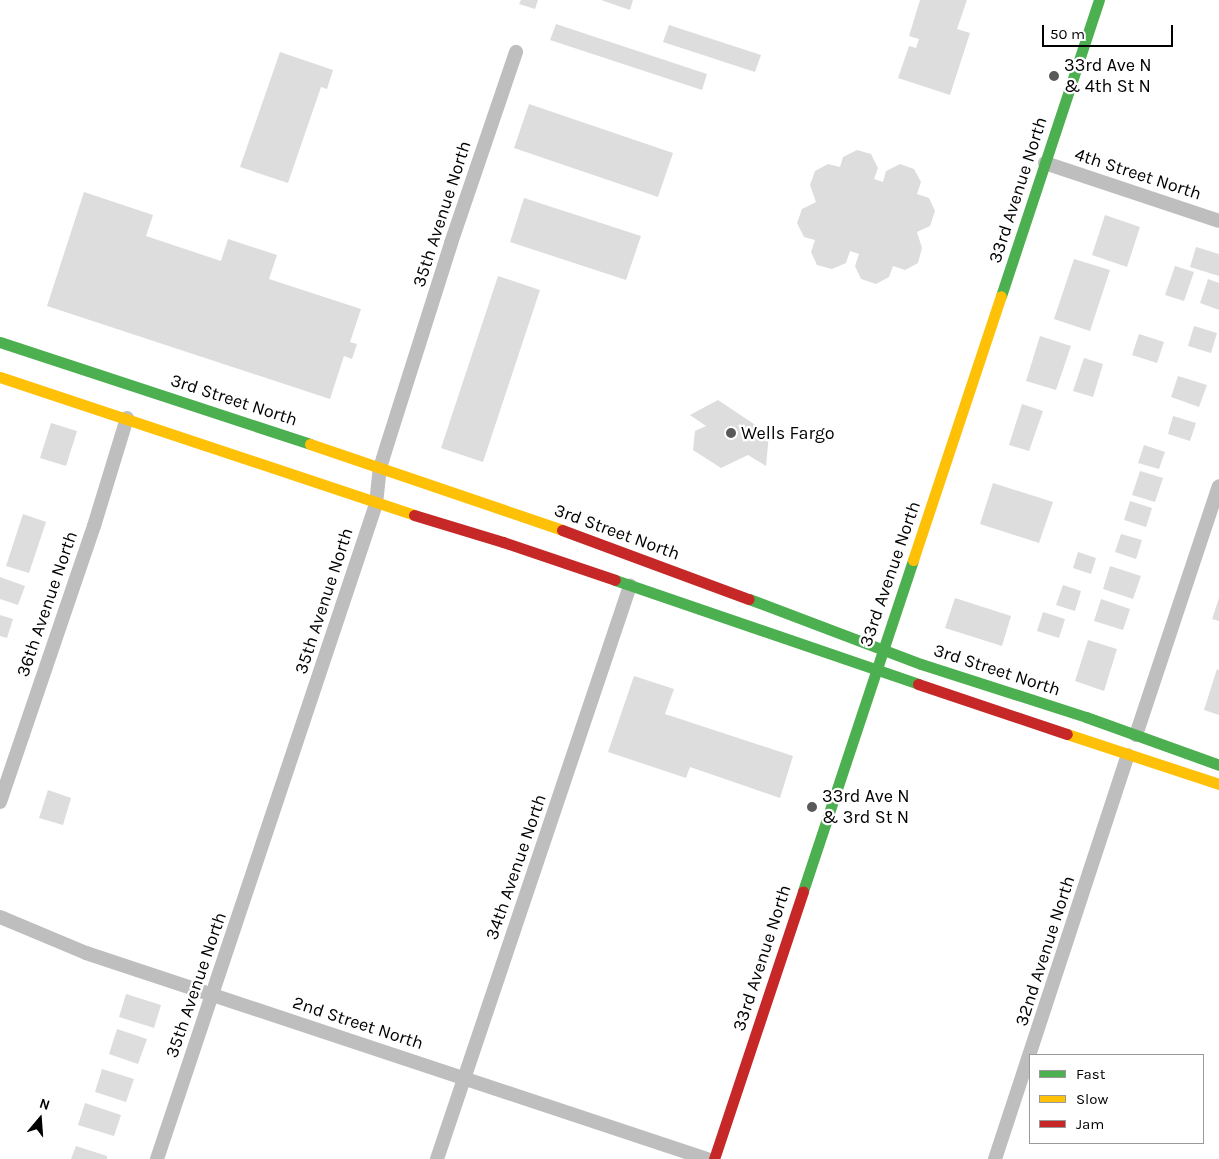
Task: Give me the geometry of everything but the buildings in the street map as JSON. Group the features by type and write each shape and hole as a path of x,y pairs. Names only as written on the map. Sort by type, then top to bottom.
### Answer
{"main road":[{"name":"33rd Avenue North","path":"714,1159 1099,0"},
{"name":"3rd Street North","path":"0,342 605,545 883,650 1136,735 1219,765"},
{"path":"0,377 128,418 376,504 503,542 1128,755 1219,784"}],"street":[{"name":"35th Avenue North","path":"157,1159 376,504 380,468 451,243 516,52"},
{"name":"4th Street North","path":"1045,163 1219,220"},
{"name":"36th Avenue North","path":"0,802 94,526 128,418"},
{"path":"1136,735 1219,486"},
{"name":"34th Avenue North","path":"437,1159 630,586"},
{"name":"32nd Avenue North","path":"1030,1054 1128,755"},
{"name":"2nd Street North","path":"0,917 86,953 706,1159"},
{"name":"32nd Avenue North","path":"995,1159 1029,1056"}],"traffic: fast":[{"path":"1001,296 1099,0"},
{"path":"0,342 310,444"},
{"path":"803,891 913,560"},
{"path":"615,580 918,684"},
{"path":"749,599 921,664 1086,717 1219,765"}],"traffic: slow":[{"path":"913,560 1001,296"},
{"path":"0,377 414,515"},
{"path":"310,444 562,530"},
{"path":"1067,734 1219,784"}],"traffic: jam":[{"path":"414,515 503,542 615,580"},
{"path":"562,530 749,599"},
{"path":"918,684 1067,734"},
{"path":"714,1159 803,891"}],"place":[{"name":"33rd Ave N & 4th St N","path":"1054,76"},
{"name":"Wells Fargo","path":"731,433"},
{"name":"33rd Ave N & 3rd St N","path":"812,807"}]}
